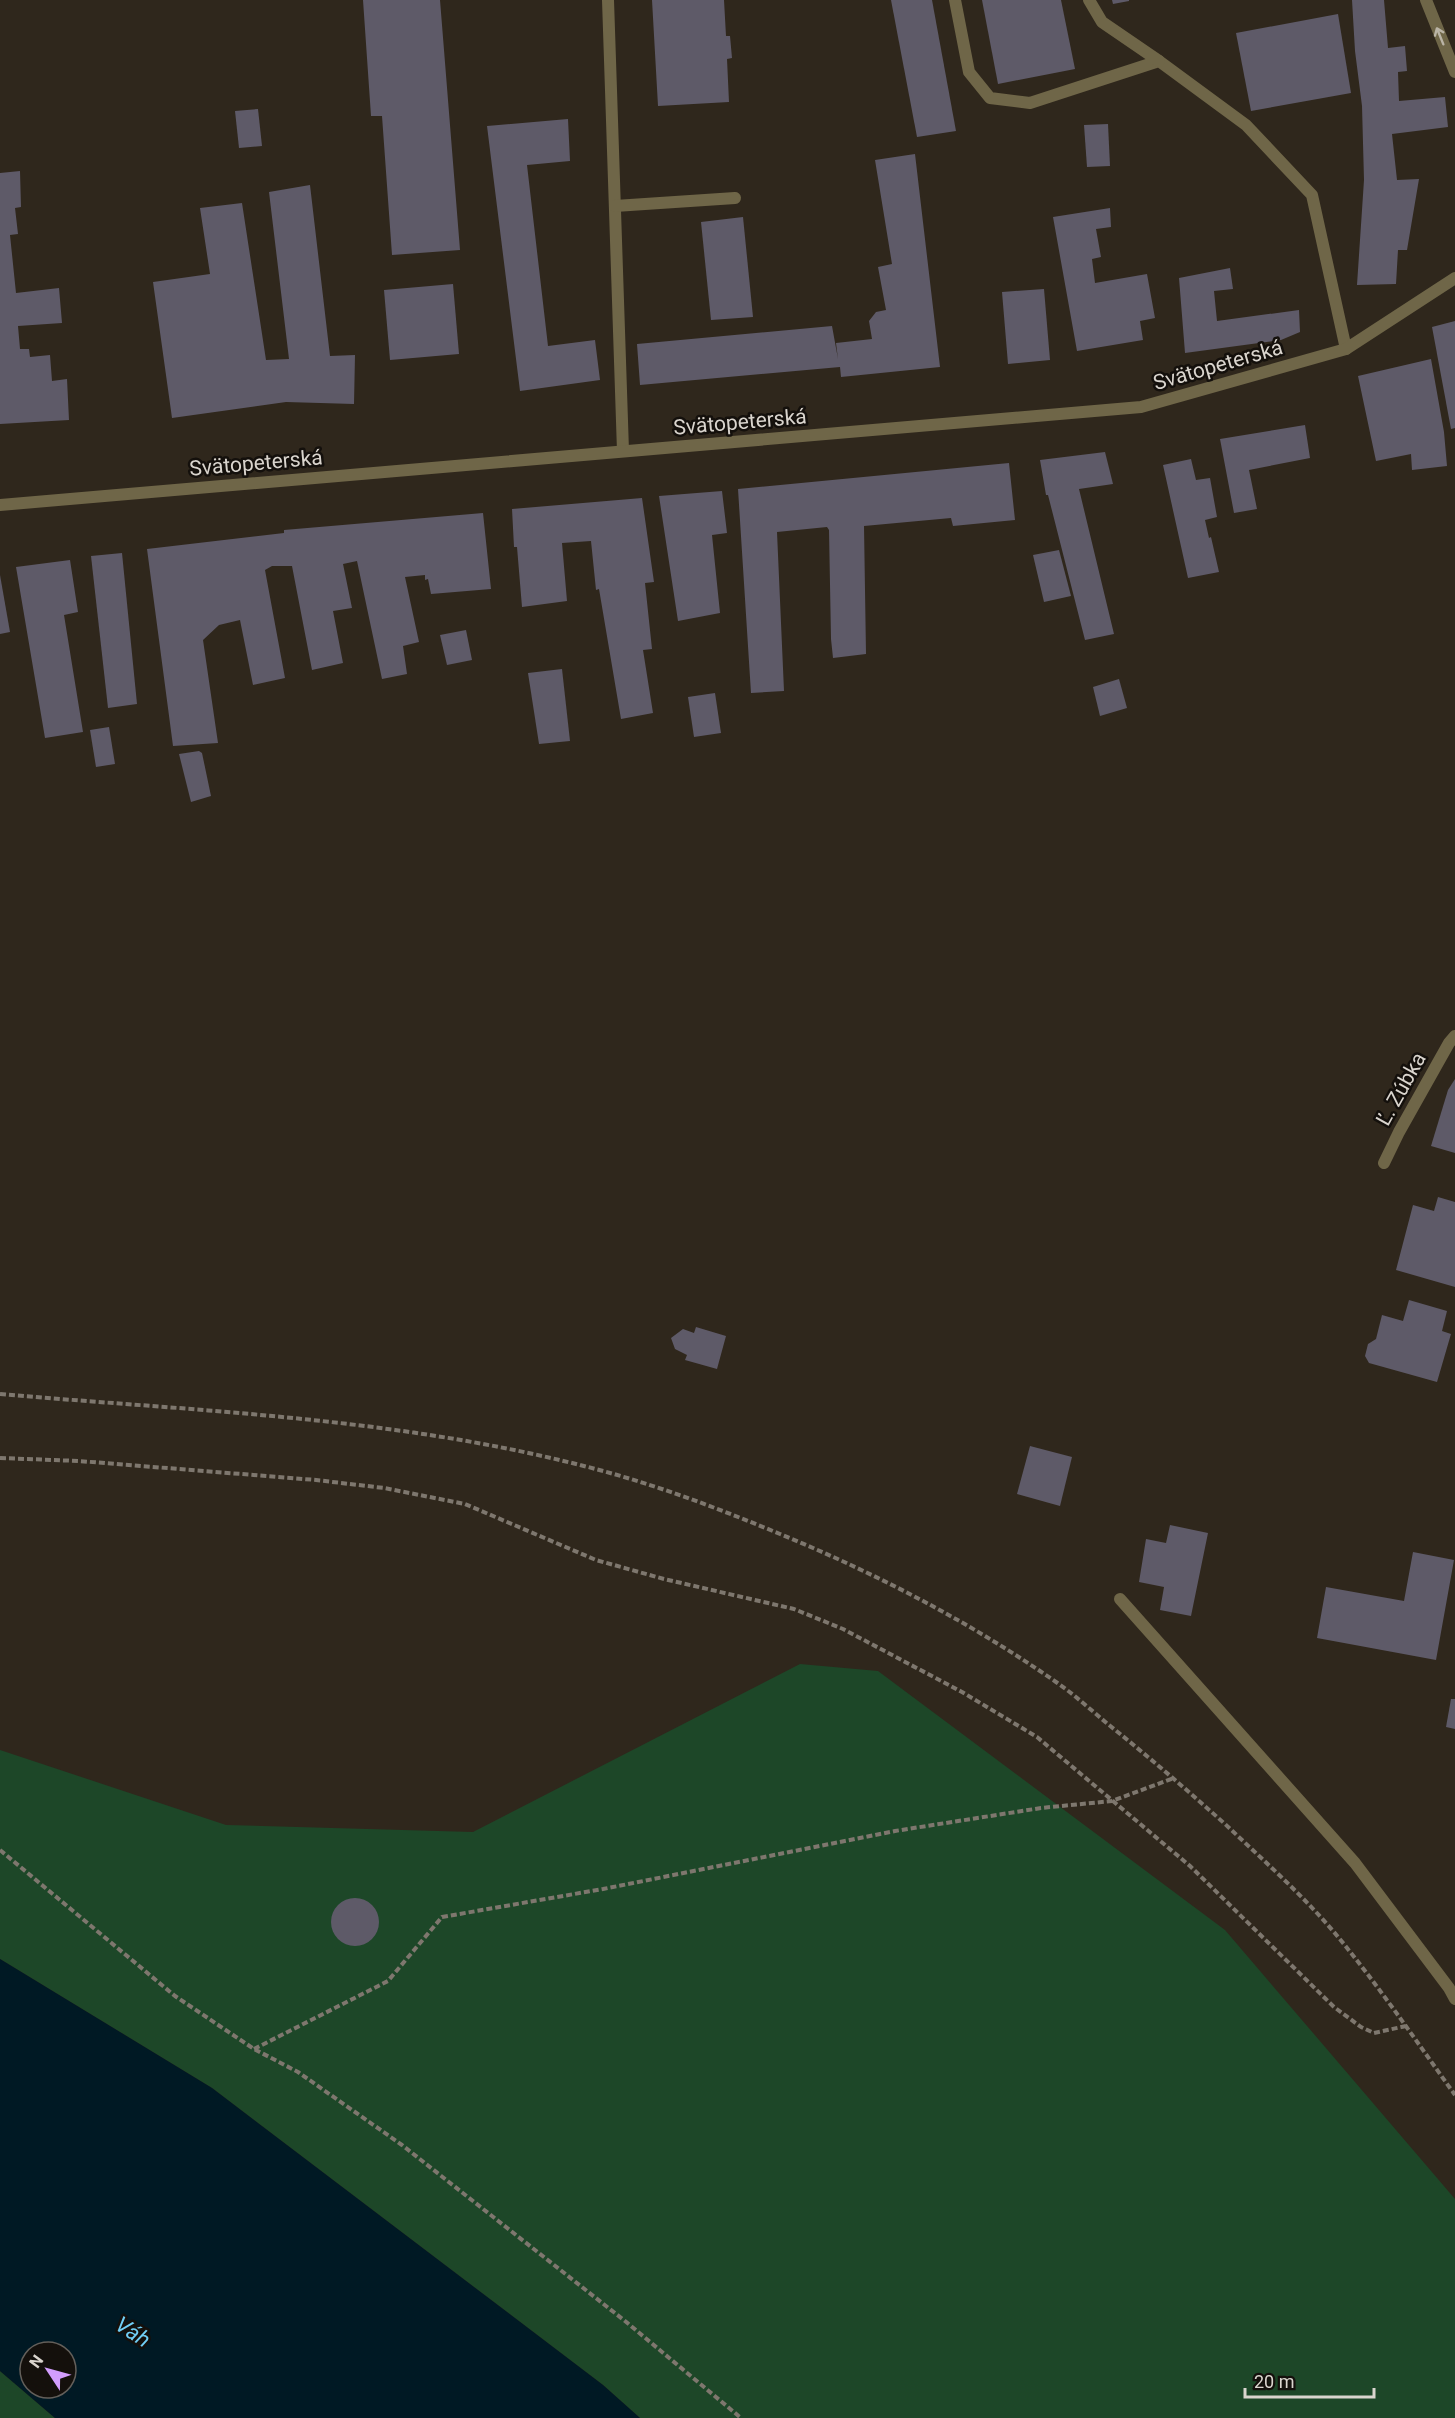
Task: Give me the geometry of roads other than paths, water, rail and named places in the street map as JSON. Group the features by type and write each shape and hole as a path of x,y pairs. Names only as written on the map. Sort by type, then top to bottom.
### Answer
{"street":[{"path":"608,0 623,451"},
{"path":"955,0 969,72 990,98 1030,104 1158,61"},
{"path":"1089,0 1102,22 1246,125 1312,195 1346,349"},
{"path":"1426,0 1455,72"},
{"path":"615,206 735,198"},
{"name":"Svätopeterská","path":"0,505 1141,407 1346,349 1455,278"},
{"name":"Ľ. Zúbka","path":"1384,1163 1404,1122 1455,1036"},
{"path":"1120,1599 1355,1863 1455,1999"}],"water":[{"name":"Váh","path":"0,1959 212,2088 603,2385 640,2418 55,2418 34,2400 78,2400 78,2340 18,2340 18,2386 0,2371"}]}
